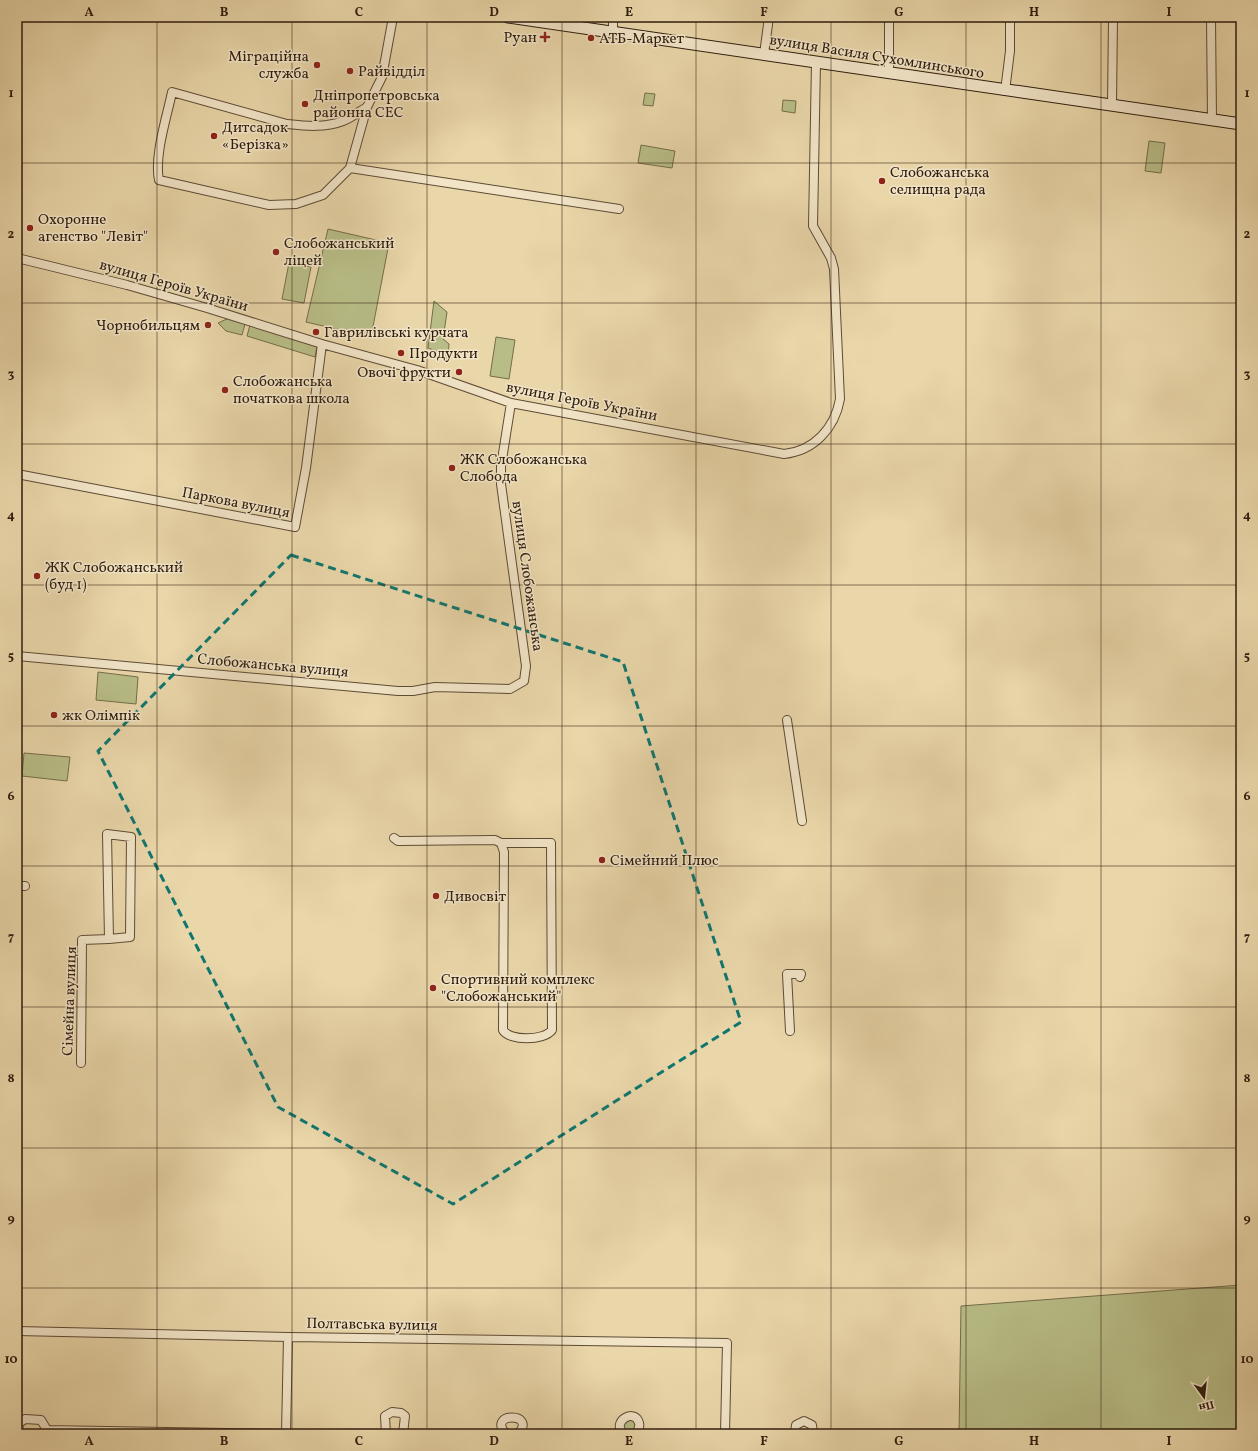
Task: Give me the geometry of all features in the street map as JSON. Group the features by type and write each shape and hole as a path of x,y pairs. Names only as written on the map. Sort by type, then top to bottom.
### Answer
{"main road":[{"name":"вулиця Василя Сухомлинського","path":"508,17 1005,91 1241,124"}],"street":[{"path":"368,107 343,121 318,126 287,124 172,92 157,173 159,180 268,205 296,204 323,195 350,168 368,107 382,77 393,17"},
{"path":"613,32 614,17"},
{"path":"764,54 769,17"},
{"path":"889,73 890,17"},
{"path":"1005,91 1010,51 1010,17"},
{"path":"1112,105 1113,17"},
{"path":"1211,17 1212,120"},
{"name":"вулиця Героїв України","path":"17,258 127,285 322,344 417,370 511,403 784,454 797,453 816,442 835,418 840,400 834,269 831,258 813,226 816,62"},
{"path":"352,116 363,124"},
{"path":"350,168 619,209"},
{"name":"Паркова вулиця","path":"17,474 295,527 306,468 322,344"},
{"name":"вулиця Слобожанська","path":"511,403 501,466 501,484 526,666 524,681"},
{"name":"Слобожанська вулиця","path":"17,656 398,691 413,691 435,688 510,689 524,681"},
{"path":"787,720 802,821"},
{"name":"Сімейна вулиця","path":"81,1063 82,940 109,939 130,937 130,838 107,834 109,939"},
{"path":"394,838 398,841 496,840 501,843 551,843 552,1030 544,1036 519,1037 505,1034 503,1030 504,852 501,843"},
{"path":"790,1031 787,974 801,974 800,976"},
{"name":"Полтавська вулиця","path":"17,1331 288,1337 727,1343 725,1434"},
{"path":"286,1434 288,1337"},
{"path":"386,1434 385,1416 392,1412 402,1413 405,1416 403,1434"},
{"path":"506,1434 502,1429 502,1424 504,1420 512,1416 516,1417 522,1424 522,1429 518,1434"},
{"path":"624,1434 620,1428 620,1424 622,1420 629,1416 637,1419 639,1423 639,1428 635,1434"},
{"path":"18,1434 19,1423 25,1418 40,1420 45,1432 282,1434"},
{"path":"795,1434 796,1425 804,1421 812,1425 814,1434"}],"highlighted area":[{"path":"291,555 623,662 741,1022 453,1204 278,1107 98,751"}],"green space":[{"path":"645,93 655,94 653,106 643,105"},
{"path":"783,100 796,101 795,113 782,111"},
{"path":"1149,141 1165,143 1161,173 1145,171"},
{"path":"641,145 675,151 672,168 638,163"},
{"path":"328,229 389,243 371,337 306,322"},
{"path":"289,263 311,267 304,303 282,299"},
{"path":"434,301 447,312 443,339 449,344 448,359 442,358 441,353 428,348"},
{"path":"229,318 245,324 242,335 226,331 218,323"},
{"path":"250,325 317,346 315,357 247,336"},
{"path":"496,337 515,340 509,379 490,376"},
{"path":"98,672 138,677 136,704 96,700"},
{"path":"24,753 70,757 67,781 22,776"},
{"path":"1241,1285 1241,1434 959,1434 961,1306"},
{"path":"637,1419 635,1434 624,1434 622,1420"}],"place":[{"name":"Руан","path":"545,37"},
{"name":"АТБ-Маркет","path":"591,38"},
{"name":"Міграційна служба","path":"317,65"},
{"name":"Райвідділ","path":"350,71"},
{"name":"Дніпропетровська районна СЕС","path":"305,104"},
{"name":"Дитсадок «Берізка»","path":"214,136"},
{"name":"Слобожанська селищна рада","path":"882,181"},
{"name":"Охоронне агенство \"Левіт\"","path":"30,228"},
{"name":"Слобожанський ліцей","path":"276,252"},
{"name":"Чорнобильцям","path":"208,325"},
{"name":"Гаврилівські курчата","path":"316,332"},
{"name":"Продукти","path":"401,353"},
{"name":"Овочі фрукти","path":"459,372"},
{"name":"Cлобожанська початкова школа","path":"225,390"},
{"name":"ЖК Слобожанська Слобода","path":"452,468"},
{"name":"ЖК Слобожанський (буд 1)","path":"37,576"},
{"name":"жк Олімпік","path":"54,715"},
{"name":"Сімейний Плюс","path":"602,860"},
{"name":"Дивосвіт","path":"436,896"},
{"name":"Спортивний комплекс \"Слобожанський\"","path":"433,988"}]}
